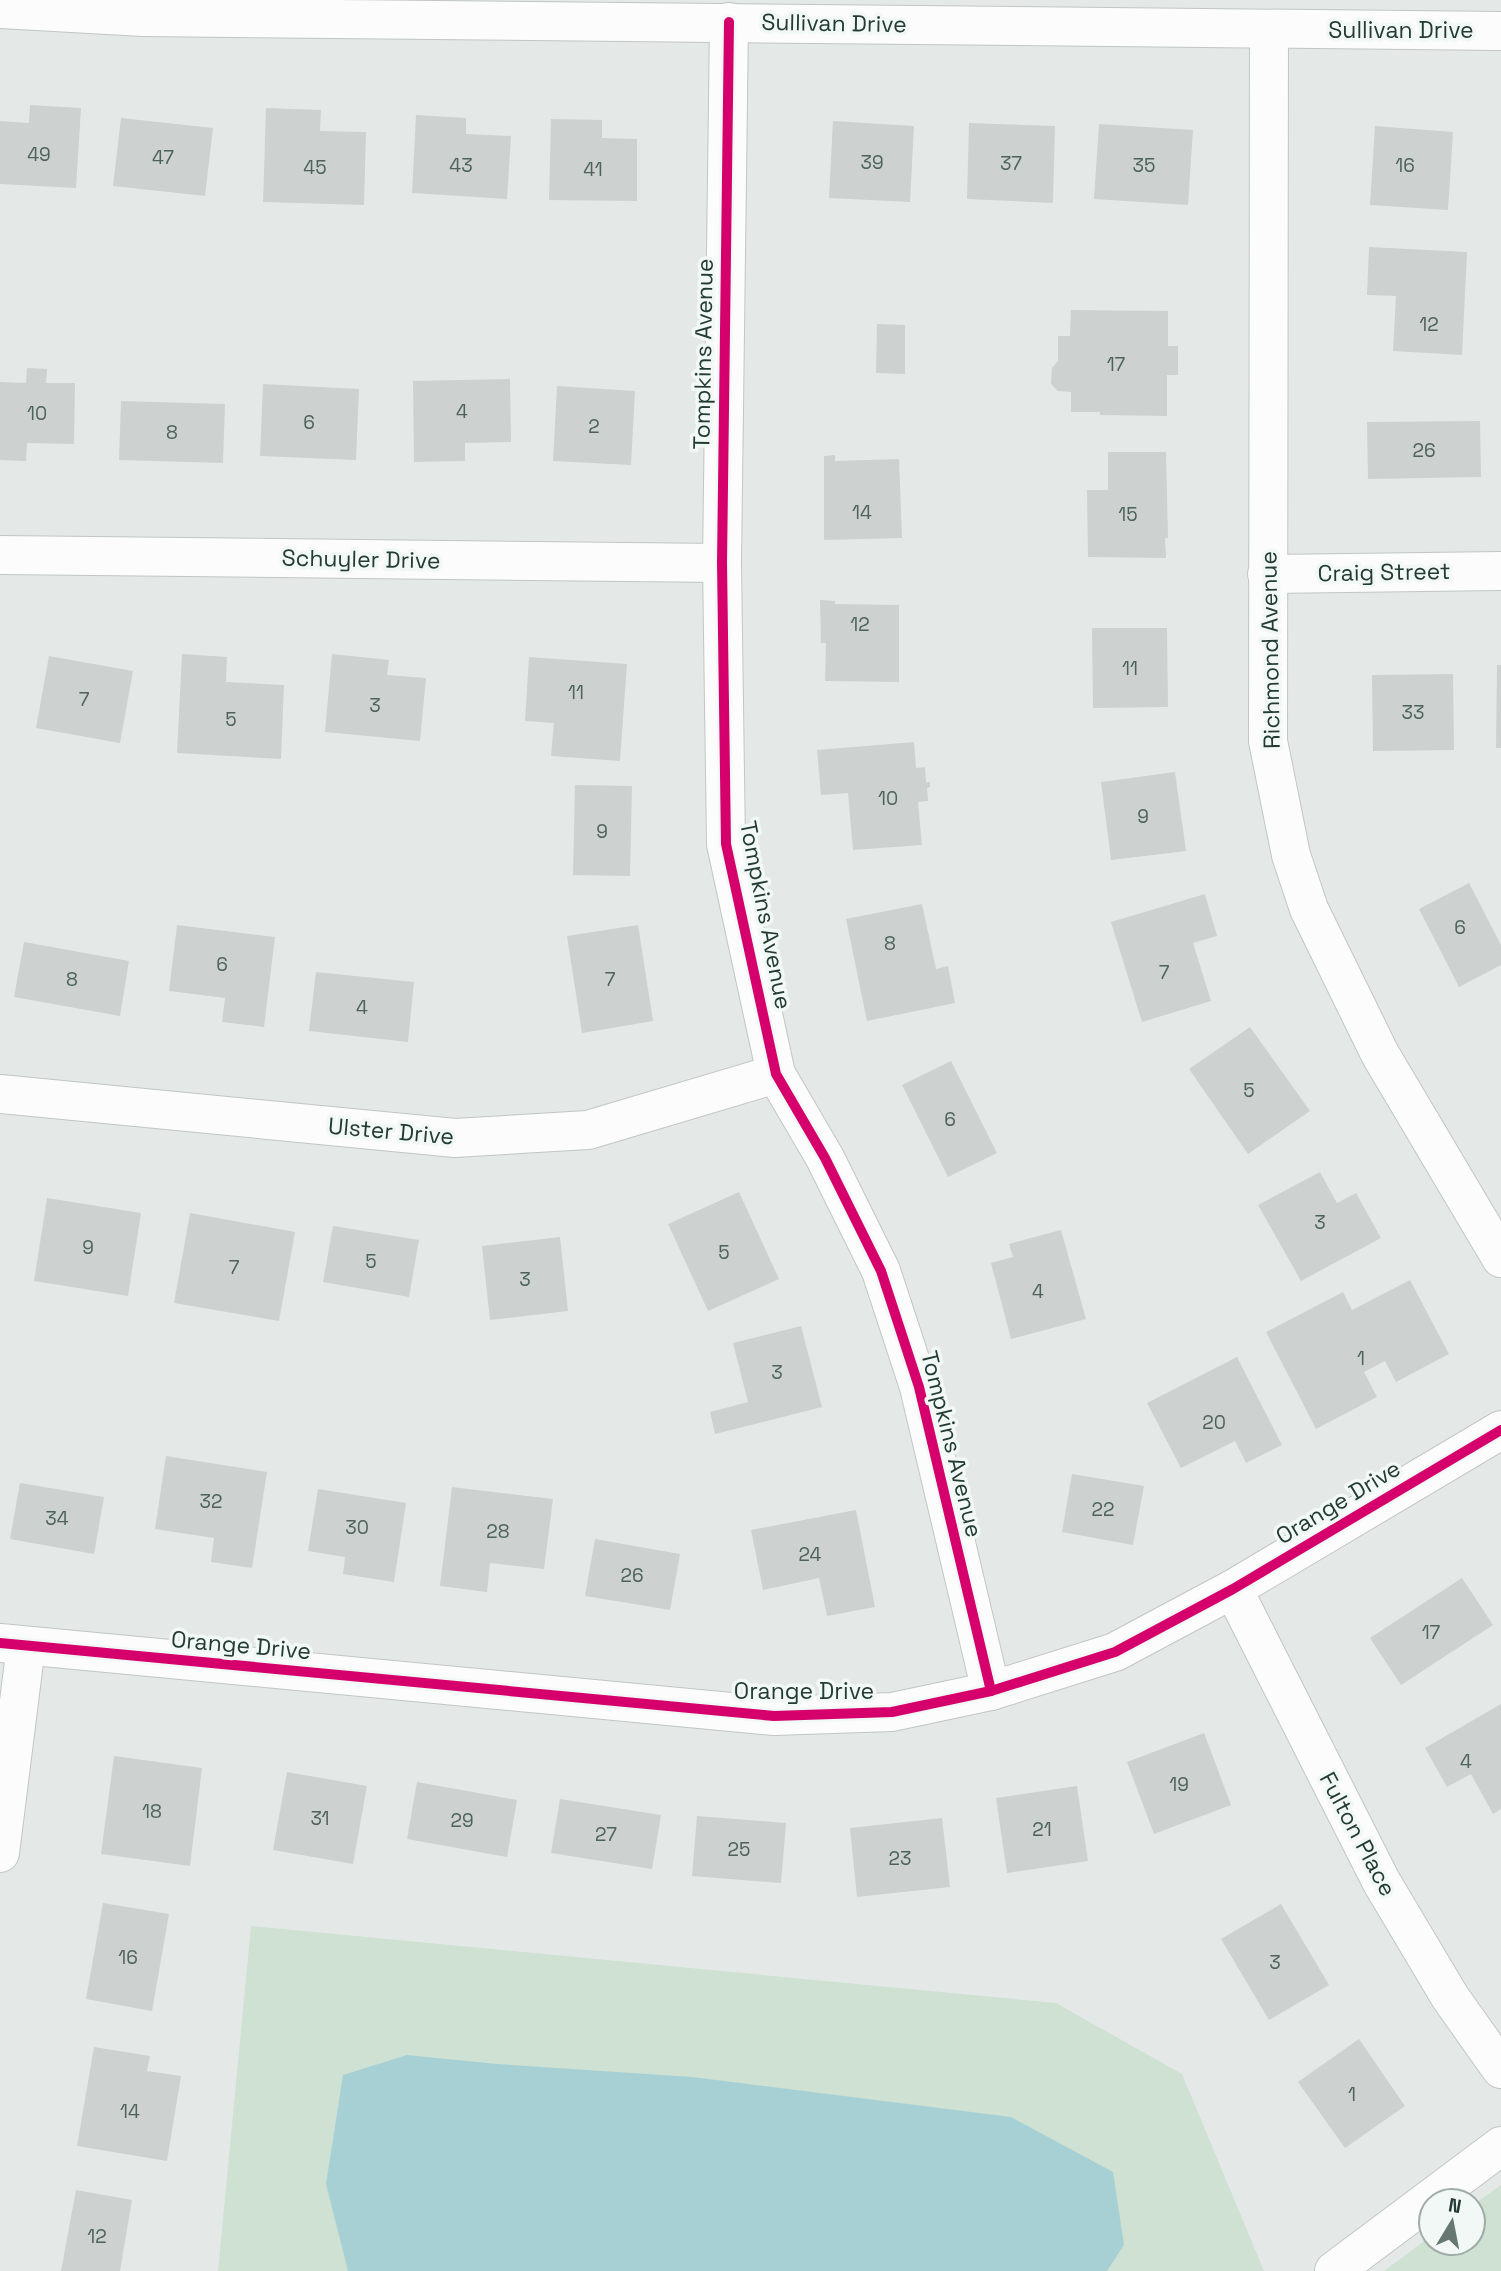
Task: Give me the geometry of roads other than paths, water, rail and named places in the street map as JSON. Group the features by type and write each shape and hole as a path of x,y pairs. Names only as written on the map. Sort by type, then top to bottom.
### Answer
{"street":[{"name":"Sullivan Drive","path":"0,9 142,17 1501,31"},
{"name":"Tompkins Avenue","path":"729,22 722,563 726,844 776,1074 825,1158 881,1271 919,1387 991,1691"},
{"name":"Richmond Avenue","path":"1269,29 1268,741 1292,855 1309,909 1380,1054 1501,1258"},
{"name":"Schuyler Drive","path":"0,555 722,563"},
{"name":"Craig Street","path":"1267,574 1501,571"},
{"name":"Ulster Drive","path":"0,1094 455,1138 588,1130 776,1074"},
{"name":"Orange Drive","path":"13,1644 775,1716 892,1712 991,1691 1115,1652 1233,1588 1501,1430"},
{"name":"Fulton Place","path":"1233,1588 1381,1881 1450,1997 1501,2069"},
{"path":"0,1853 13,1644"},
{"path":"1334,2271 1501,2146"}],"water":[{"path":"407,2055 692,2077 1011,2117 1113,2172 1124,2245 1107,2271 348,2271 326,2184 343,2075"}]}
